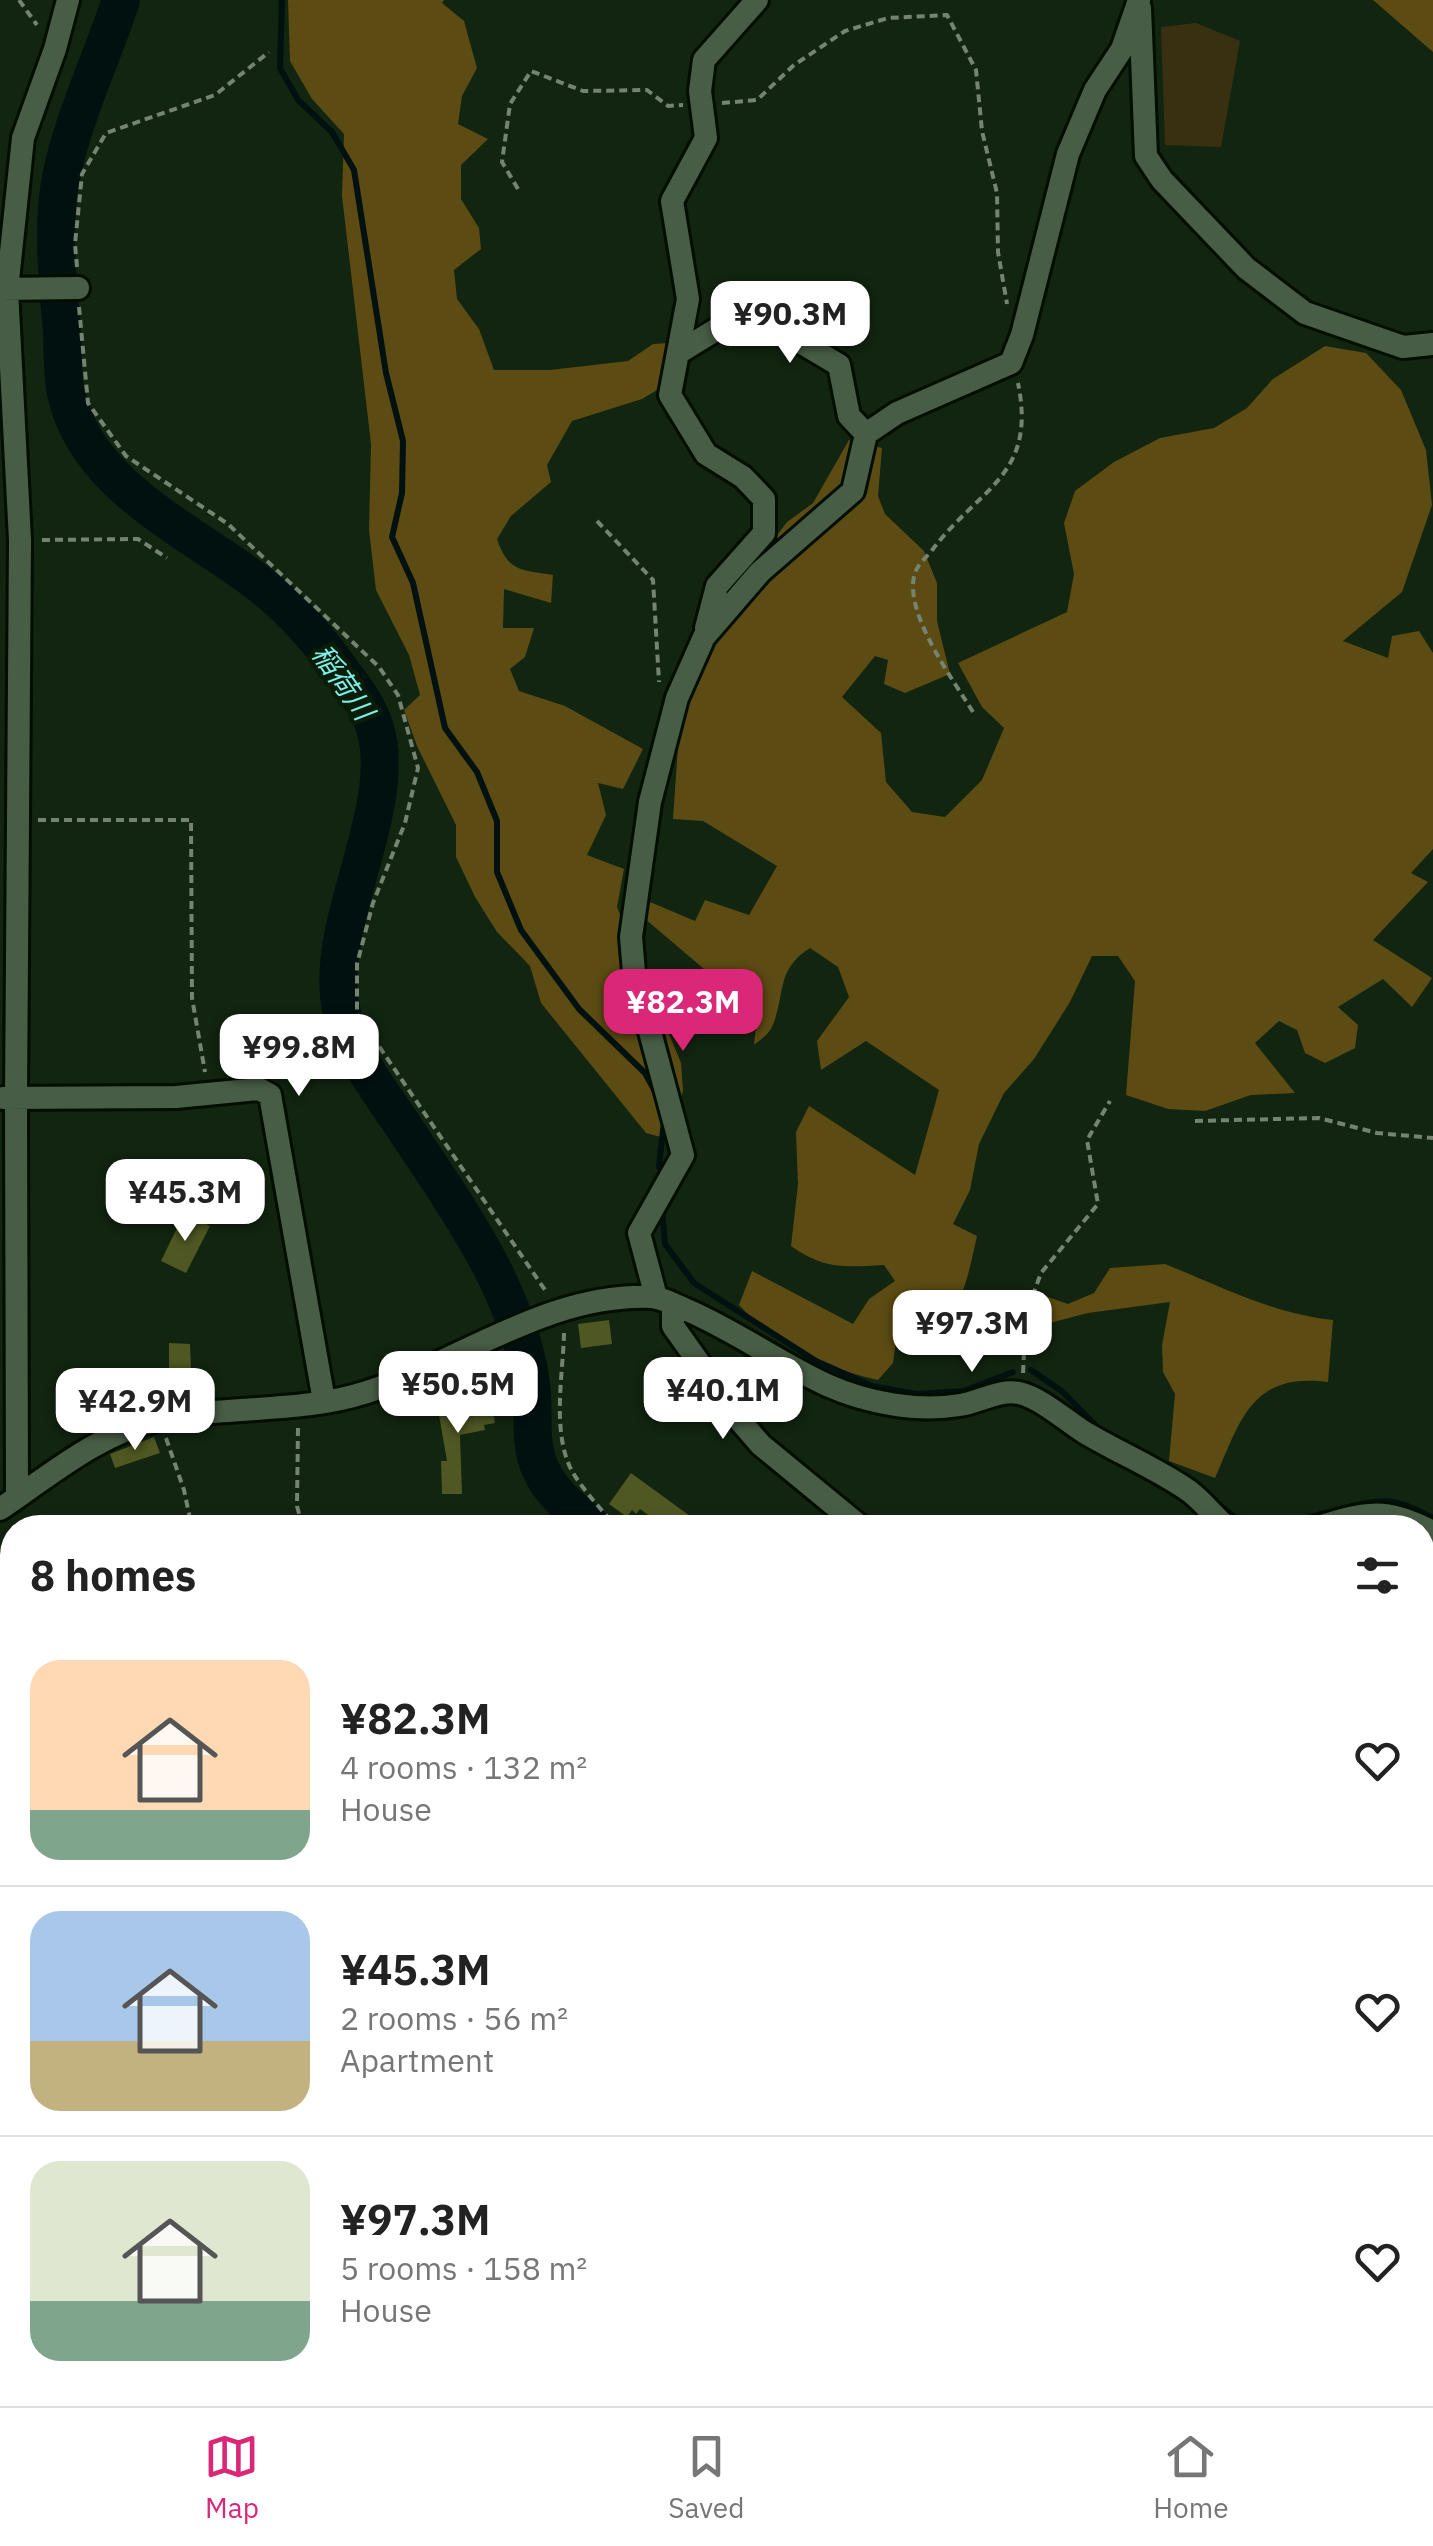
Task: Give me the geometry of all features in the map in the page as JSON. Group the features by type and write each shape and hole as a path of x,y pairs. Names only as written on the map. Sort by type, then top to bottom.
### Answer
{"street":[{"path":"9,1503 8,1098 19,820 4,290 23,138 68,0"},
{"path":"757,0 704,60 702,104 706,138 672,201 688,299 670,395 706,454 743,477 764,499 764,533 717,586 702,641 677,698 650,802 631,920 634,972 684,1154 639,1233 673,1326 741,1422 761,1445 846,1515"},
{"path":"1139,0 1146,156 1162,180 1246,268 1305,313 1403,346 1433,344"},
{"path":"702,641 760,572 853,491 866,434 898,413 1011,363 1068,154 1096,90 1122,49 1139,0"},
{"path":"4,290 78,288"},
{"path":"678,354 732,320 780,330 839,365 848,416 866,434"},
{"path":"8,1098 209,1096 259,1089 270,1095 324,1401"},
{"path":"9,1503 97,1444 126,1430 159,1420 298,1406 364,1393 410,1376 501,1331 560,1312 620,1300 664,1301 739,1334 827,1385 863,1398 932,1407 1022,1393 1087,1434 1167,1476 1215,1515"},
{"path":"1361,1515 1394,1515"}],"path":[{"path":"518,189 502,162 510,104 531,71 583,91 647,90 668,106 758,100 794,65 845,31 888,18 947,15 976,70 982,131 997,193 998,252 1023,407 1020,444 980,504 950,527 914,574 916,602 928,640 973,712"},
{"path":"269,52 215,95 106,132 82,174 75,244 88,403 126,456 228,524 379,668 398,695 418,768 405,823 374,903 357,964 357,1014 560,1312 564,1334 564,1445 572,1471 608,1515"},
{"path":"596,521 653,580 658,692"},
{"path":"10,540 138,538 167,558"},
{"path":"19,820 191,820 192,998 209,1096"},
{"path":"1022,1393 1026,1314 1042,1273 1098,1204 1088,1140 1110,1101"},
{"path":"1195,1121 1319,1118 1378,1133 1433,1138"},
{"path":"298,1406 299,1515"},
{"path":"159,1420 189,1515"}],"shaded area":[{"path":"288,0 444,0 442,3 464,21 477,68 462,96 458,124 488,139 461,165 461,199 479,228 481,249 454,270 457,299 479,329 494,370 550,370 628,361 653,344 668,343 669,383 642,399 572,421 547,465 551,482 511,516 497,539 511,564 553,575 551,603 504,589 503,628 534,628 525,657 510,669 519,691 565,706 643,749 623,789 598,783 606,815 587,855 624,869 617,907 681,1063 683,1091 668,1139 646,1133 541,1003 530,966 497,932 475,897 456,857 456,825 404,710 420,695 409,655 376,590 369,530 371,444 342,196 344,134 312,99 290,61"},
{"path":"1373,0 1433,0 1433,52"},
{"path":"1196,23 1240,41 1221,147 1165,145 1161,27"},
{"path":"1325,346 1366,353 1401,390 1426,450 1432,505 1402,592 1343,641 1388,658 1392,636 1419,631 1433,653 1433,849 1411,873 1428,882 1373,940 1432,978 1412,1007 1383,979 1338,1007 1358,1025 1355,1048 1325,1063 1305,1053 1297,1030 1279,1021 1255,1043 1295,1093 1251,1095 1205,1111 1168,1109 1126,1095 1135,981 1118,956 1092,956 1070,1002 1034,1059 1004,1093 979,1144 970,1190 953,1224 977,1236 963,1290 947,1318 917,1336 896,1341 893,1363 878,1380 803,1353 739,1305 752,1271 853,1324 869,1299 895,1281 884,1265 836,1265 814,1259 791,1246 798,1184 796,1132 809,1106 915,1175 939,1090 866,1041 821,1070 817,1041 849,997 838,967 810,948 791,965 772,1027 754,1045 759,999 743,983 704,969 644,918 650,902 695,921 705,900 749,915 777,866 703,821 673,819 681,703 742,582 787,522 813,503 849,440 882,448 878,496 885,514 924,551 937,583 937,621 950,674 905,693 884,684 888,660 875,656 842,697 881,733 886,782 912,812 945,817 982,780 1004,728 982,707 958,663 1067,612 1074,574 1064,523 1075,491 1114,462 1160,438 1214,428 1247,408 1273,379"},
{"path":"1165,1264 1268,1305 1333,1320 1328,1382 1282,1384 1266,1392 1242,1419 1215,1478 1169,1461 1175,1394 1163,1372 1162,1345 1170,1302 1088,1313 1042,1325 1042,1295 1068,1304 1094,1293 1110,1268"}],"building":[{"path":"249,1160 250,1185 255,1184 256,1217 222,1218 220,1161"},
{"path":"188,1215 210,1226 186,1273 161,1261 180,1222 184,1224"},
{"path":"609,1320 612,1344 581,1348 578,1324"},
{"path":"169,1343 190,1344 192,1394 169,1395"},
{"path":"447,1389 452,1409 491,1402 495,1423 484,1425 485,1430 460,1435 462,1494 442,1494 441,1461 447,1461 435,1392"},
{"path":"154,1437 160,1453 115,1468 110,1454"},
{"path":"631,1473 689,1515 648,1515 640,1509 636,1514 632,1510 624,1515 609,1504"}],"waterway":[{"name":"稲荷川","path":"121,0 79,115 60,183 56,258 66,393 78,426 95,455 118,481 284,605 326,651 369,714 380,758 378,791 344,929 339,963 342,1014 362,1064 472,1231 492,1268 527,1361 537,1461 557,1494 578,1515"},
{"path":"282,0 280,68 298,100 332,132 354,170 386,373 403,441 402,493 392,537 413,583 445,728 477,772 497,821 497,872 521,930 579,1009 645,1073 657,1095"},
{"path":"659,1167 664,1121"},
{"path":"662,1210 665,1244 694,1283 816,1361 872,1386 916,1394 964,1391 1013,1372"},
{"path":"1031,1370 1063,1392 1098,1428"},
{"path":"1135,1447 1197,1484"},
{"path":"1342,1509 1389,1502 1427,1515"},
{"path":"1221,1506 1232,1515"},
{"path":"1318,1515 1325,1513"}]}
